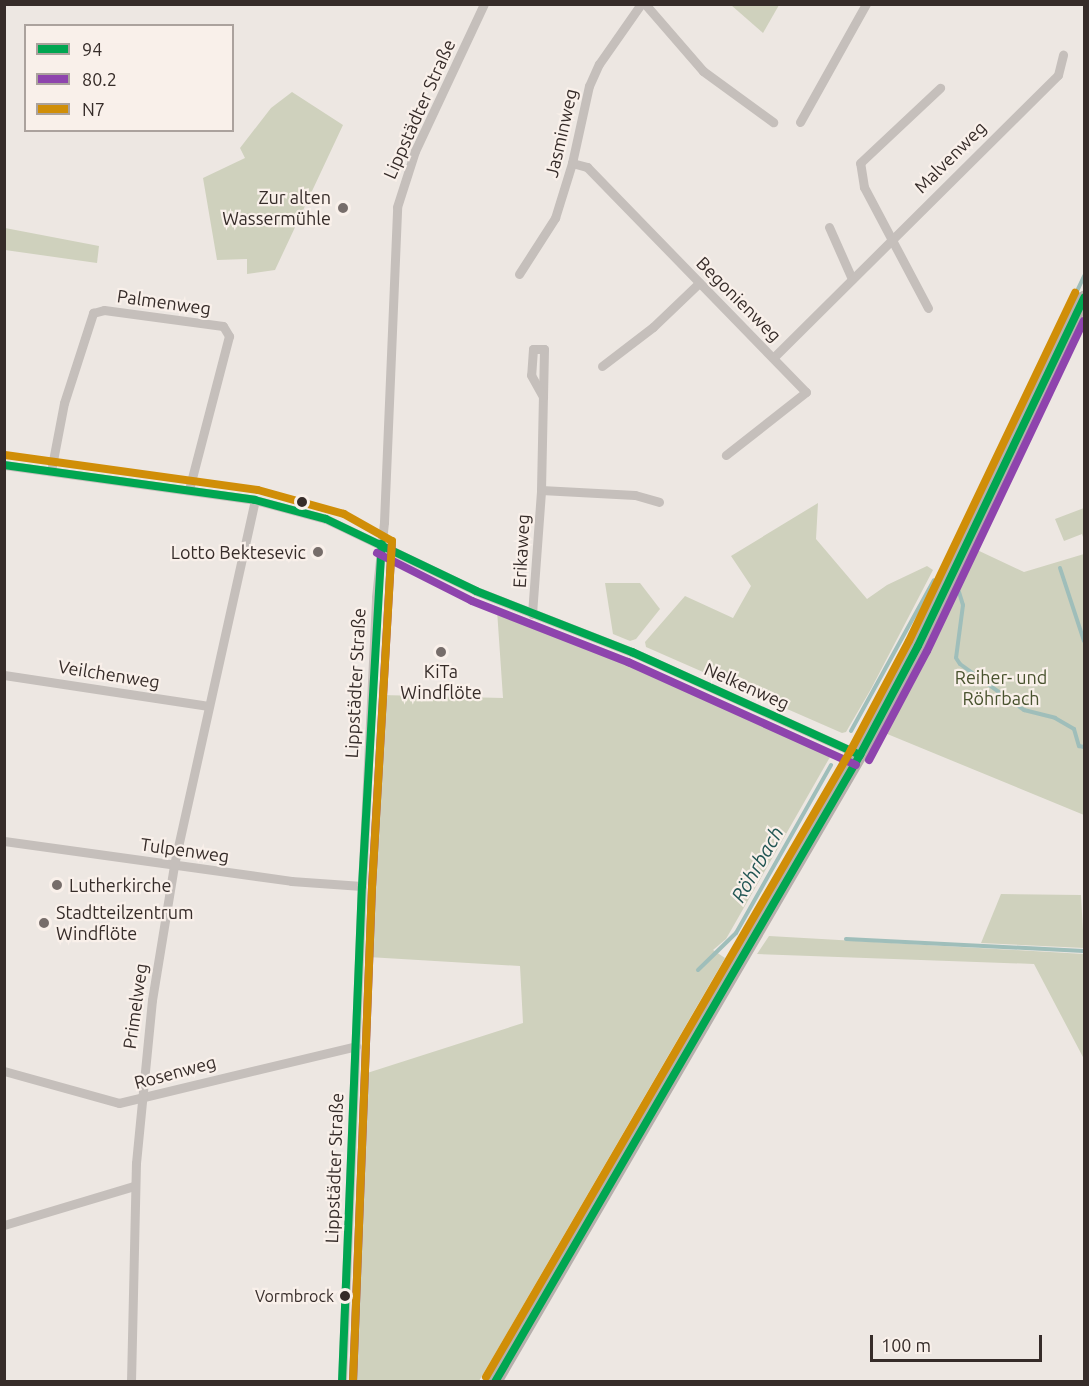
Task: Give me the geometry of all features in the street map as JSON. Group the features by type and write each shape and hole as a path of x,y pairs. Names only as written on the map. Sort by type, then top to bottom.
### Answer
{"main road":[{"path":"495,1382 860,755 918,646 1084,298"}],"street":[{"name":"Lippstädter Straße","path":"342,1382 362,886 398,203 415,151 484,4"},
{"path":"643,4 704,70 773,122"},
{"name":"Jasminweg","path":"519,274 555,218 572,163 589,86 599,64 643,4"},
{"path":"800,122 866,4"},
{"name":"Malvenweg","path":"774,357 1058,75 1063,55"},
{"path":"928,308 864,187 860,163 940,88"},
{"name":"Begonienweg","path":"572,163 587,167 806,392 726,455"},
{"path":"829,227 852,279"},
{"path":"602,366 653,327 699,283"},
{"name":"Palmenweg","path":"51,471 64,403 93,313 104,310 223,326 229,336 189,490"},
{"name":"Erikaweg","path":"532,614 541,490 543,397"},
{"name":"Nelkenweg","path":"4,465 255,500 340,524 476,591 632,652 860,755"},
{"name":"Erikaweg","path":"541,490 635,495 659,502"},
{"name":"Primelweg","path":"131,1382 135,1186 140,1099 174,865 255,500"},
{"name":"Veilchenweg","path":"4,675 209,706"},
{"name":"Tulpenweg","path":"4,841 291,881 362,886"},
{"name":"Rosenweg","path":"4,1071 98,1100 119,1103 140,1099 163,1090 356,1046"},
{"path":"4,1225 135,1186"}],"green space":[{"path":"731,5 779,5 763,33"},
{"path":"292,92 343,125 275,270 247,274 247,259 217,260 203,178 245,158 240,148 271,108"},
{"path":"5,228 99,246 97,263 5,250"},
{"path":"818,503 816,539 867,599 887,585 927,566 933,570 871,689 846,732 842,733 646,647 645,642 685,596 733,618 751,586 731,556"},
{"path":"1084,508 1084,540 1082,534 1064,541 1055,519"},
{"name":"Reiher- und Röhrbach","path":"975,549 1024,572 1084,554 1084,815 880,731 926,652"},
{"path":"605,583 640,583 660,609 636,639 630,641 613,634"},
{"path":"497,610 650,669 824,748 830,757 726,939 713,950 725,958 479,1381 352,1381 364,1074 523,1023 520,966 368,957 381,695 503,698"},
{"path":"1001,894 1081,895 1084,948 981,943"},
{"path":"769,936 1084,954 1084,1059 1034,964 757,954"}],"waterway":[{"path":"1009,435 1084,276"},
{"path":"1060,568 1084,641"},
{"name":"Röhrbach","path":"851,731 934,580"},
{"name":"Röhrbach","path":"959,592 963,605 956,658 960,664 1024,710 1055,718 1074,729 1079,746 1084,747"},
{"name":"Röhrbach","path":"698,970 736,933 831,765"},
{"path":"846,939 1084,951"}],"transit line":[{"name":"N7","path":"486,1377 851,750 909,641 1075,293"},
{"name":"94","path":"495,1382 860,755 918,646 1084,298"},
{"name":"80.2","path":"869,760 927,651 1084,321"},
{"name":"N7","path":"5,455 258,490 344,514 392,541 372,887 353,1382"},
{"name":"94","path":"4,465 255,500 326,519 476,591 632,652 860,755"},
{"name":"94","path":"342,1382 362,886 382,544"},
{"name":"80.2","path":"353,1382 372,887 392,545"},
{"name":"80.2","path":"377,553 472,601 628,662 856,765"}],"place":[{"name":"Zur alten Wassermühle","path":"343,208"},
{"name":"Lotto Bektesevic","path":"318,552"},
{"name":"KiTa Windflöte","path":"441,652"},
{"name":"Lutherkirche","path":"57,885"},
{"name":"Stadtteilzentrum Windflöte","path":"44,923"},
{"name":"Vormbrock","path":"345,1296"}]}
